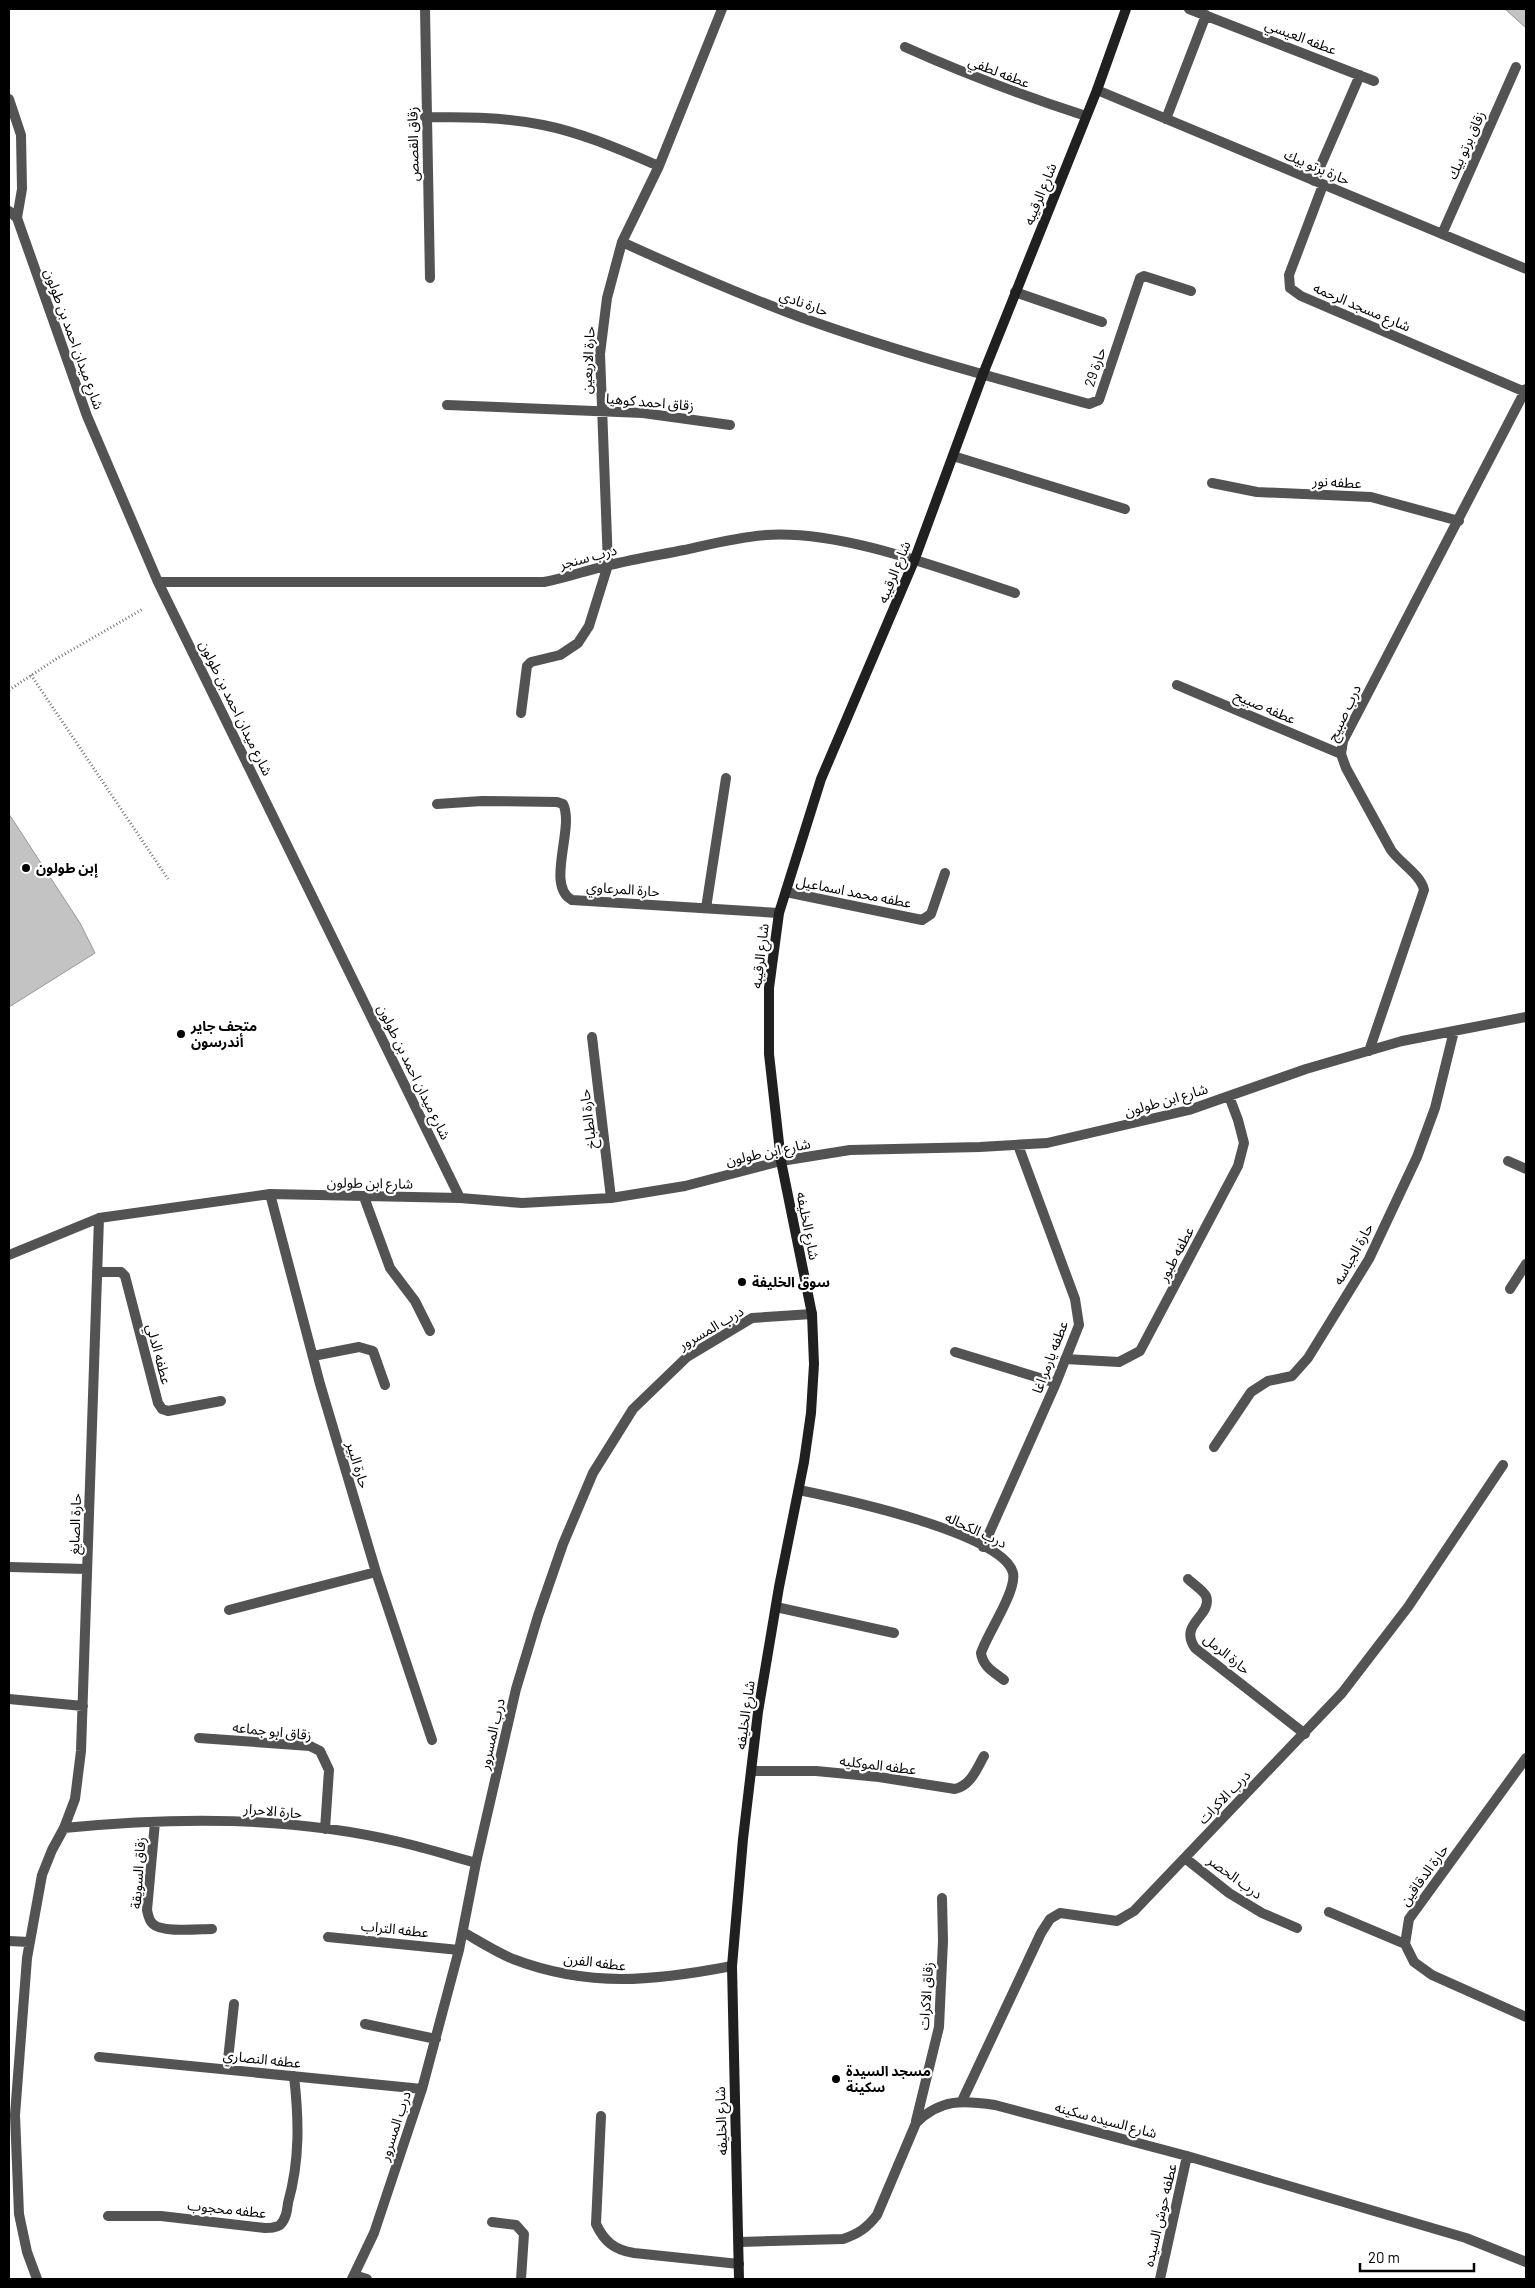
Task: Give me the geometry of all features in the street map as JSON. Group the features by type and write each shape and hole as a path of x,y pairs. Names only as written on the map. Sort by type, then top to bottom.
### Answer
{"street":[{"name":"زقاق القصص","path":"425,9 425,117 430,278"},
{"name":"حارة الاربعين","path":"608,565 600,411 600,354 606,307 622,242 659,166 722,9"},
{"name":"شارع الرقيبه","path":"781,1161 769,1054 769,988 780,913 786,892 821,779 914,561 983,374 1097,90 1126,9"},
{"name":"عطفه العيسي","path":"1190,9 1374,81"},
{"path":"1166,119 1206,15"},
{"name":"عطفه لطفي","path":"905,47 966,74 1028,98 1086,116"},
{"name":"زقاق برتو بيك","path":"1442,234 1516,67"},
{"path":"1319,183 1360,75"},
{"name":"حارة برتو بيك","path":"1097,90 1526,269"},
{"name":"شارع ميدان احمد بن طولون","path":"9,98 22,135 22,189 13,214 87,416 158,582 460,1198"},
{"path":"425,117 485,117 544,125 601,142 659,166"},
{"name":"شارع مسجد الرحمه","path":"1319,183 1289,275 1290,288 1301,296 1526,390"},
{"name":"حارة نادي","path":"622,242 710,282 800,316 891,348 983,374"},
{"name":"حارة 29","path":"983,374 1089,404 1099,400 1140,278 1144,276 1191,291"},
{"path":"1016,292 1102,322"},
{"name":"درب صبيح","path":"1369,1051 1424,890 1423,883 1398,860 1391,850 1346,768 1341,754 1343,741 1526,390"},
{"name":"زقاق احمد كوهيا","path":"447,405 660,414 730,425"},
{"path":"952,456 1125,509"},
{"name":"عطفه نور","path":"1212,483 1257,492 1371,498 1459,521"},
{"name":"درب سنجر","path":"158,582 544,582 587,573 608,565 727,540 766,535 807,536 846,542 1015,593"},
{"path":"521,713 527,666 531,662 560,655 578,643 589,626 608,565"},
{"name":"عطفه صبيح","path":"1177,685 1341,754"},
{"path":"706,908 726,778"},
{"name":"حارة المرعاوي","path":"437,804 482,801 557,802 563,804 565,809 560,887 567,897 572,900 780,913"},
{"name":"عطفه محمد اسماعيل","path":"786,892 922,920 931,914 945,873"},
{"name":"شارع ابن طولون","path":"9,1255 99,1218 270,1194 460,1198 522,1203 611,1198 685,1186 781,1161 850,1150 1047,1143 1111,1130 1189,1110 1306,1068 1402,1041 1526,1017"},
{"name":"حارة الجباسه","path":"1214,1447 1251,1392 1268,1381 1292,1376 1308,1358 1369,1259 1417,1157 1435,1108 1454,1031"},
{"name":"حارة الطباخ","path":"592,1036 611,1198"},
{"name":"عطفه طبور","path":"1065,1359 1119,1362 1140,1351 1238,1166 1244,1143 1229,1096"},
{"name":"عطفه يارمر اغا","path":"983,1546 1056,1383 1079,1325 1075,1299 1018,1145"},
{"name":"شارع الخليفه","path":"740,2279 732,1966 743,1839 758,1712 799,1490 811,1413 814,1364 812,1314 781,1161"},
{"path":"1508,1161 1526,1169"},
{"name":"حارة البير","path":"270,1194 313,1356 376,1572 432,1740"},
{"path":"364,1197 390,1268 415,1301 430,1331"},
{"name":"حارة الصايغ","path":"37,2279 27,2252 19,2214 12,2115 29,1942 42,1876 52,1850 64,1828 76,1791 81,1750 99,1218"},
{"path":"1510,1289 1526,1264"},
{"name":"عطفه الدلي","path":"97,1272 121,1272 124,1276 158,1403 162,1409 168,1411 221,1401"},
{"name":"درب المسرور","path":"353,2277 374,2233 422,2090 459,1950 476,1863 516,1689 535,1625 563,1544 593,1473 633,1409 687,1356 752,1318 812,1314"},
{"path":"313,1356 367,1348 373,1351 385,1385"},
{"path":"955,1352 1056,1383"},
{"name":"درب الاكرات","path":"962,2101 1041,1933 1050,1919 1060,1914 1117,1921 1126,1917 1185,1858 1342,1693 1408,1607 1503,1465"},
{"name":"درب الكحاله","path":"799,1490 850,1500 902,1514 983,1546 1000,1554 1008,1561 1013,1574 1012,1588 982,1653 982,1662 1004,1680"},
{"path":"9,1566 87,1570"},
{"path":"229,1610 376,1572"},
{"name":"حارة الرمل","path":"1188,1580 1205,1595 1206,1599 1204,1608 1190,1630 1191,1642 1195,1648 1305,1734"},
{"path":"776,1607 894,1633"},
{"path":"9,1699 83,1706"},
{"name":"زقاق ابو جماعه","path":"199,1738 310,1746 320,1751 326,1759 329,1770 325,1829"},
{"name":"عطفه الموكليه","path":"752,1771 816,1771 879,1777 955,1788 970,1781 984,1756"},
{"name":"حارة الدقاقين","path":"1405,1944 1409,1918 1526,1758"},
{"name":"حارة الاحرار","path":"64,1828 155,1822 260,1822 325,1829 399,1842 476,1863"},
{"name":"زقاق السويقة","path":"155,1822 147,1910 148,1918 153,1924 162,1929 212,1930"},
{"name":"درب الحصر","path":"1185,1858 1229,1893 1262,1913 1297,1928"},
{"name":"زقاق الاكرات","path":"916,2123 939,2027 944,1941 942,1898"},
{"path":"1329,1912 1405,1944 1414,1962 1432,1975 1526,2018"},
{"name":"عطفه الفرن","path":"463,1932 513,1958 568,1975 626,1981 685,1975 732,1966"},
{"name":"عطفه التراب","path":"328,1936 459,1950"},
{"path":"9,1941 29,1942"},
{"path":"227,2069 234,2004"},
{"path":"365,2024 436,2039"},
{"name":"عطفه النصاري","path":"99,2057 422,2090"},
{"name":"عطفه محجوب","path":"108,2216 169,2217 265,2228 273,2228 279,2225 284,2219 293,2184 298,2149 298,2112 294,2076"},
{"name":"شارع السيده سكينه","path":"740,2242 843,2240 857,2235 868,2227 877,2215 916,2123 927,2112 941,2105 962,2101 994,2105 1187,2156 1466,2238 1526,2262"},
{"path":"601,2116 596,2224 610,2245 621,2251 634,2254 739,2264"},
{"name":"عطفه حوش السيده","path":"1160,2279 1187,2156"},
{"path":"492,2222 516,2225 524,2234 520,2279"},
{"path":"353,2277 367,2279"}],"path":[{"path":"9,690 56,659 166,597"},
{"path":"31,675 168,879"}],"building":[{"path":"1505,9 1526,9 1526,28"},
{"name":"إبن طولون","path":"9,814 80,923 95,953 9,1007"}],"place":[{"name":"إبن طولون","path":"26,868"},
{"name":"متحف جاير أندرسون","path":"181,1034"},
{"name":"سوق الخليفة","path":"742,1282"},
{"name":"مسجد السيدة سكينة","path":"836,2079"}]}
